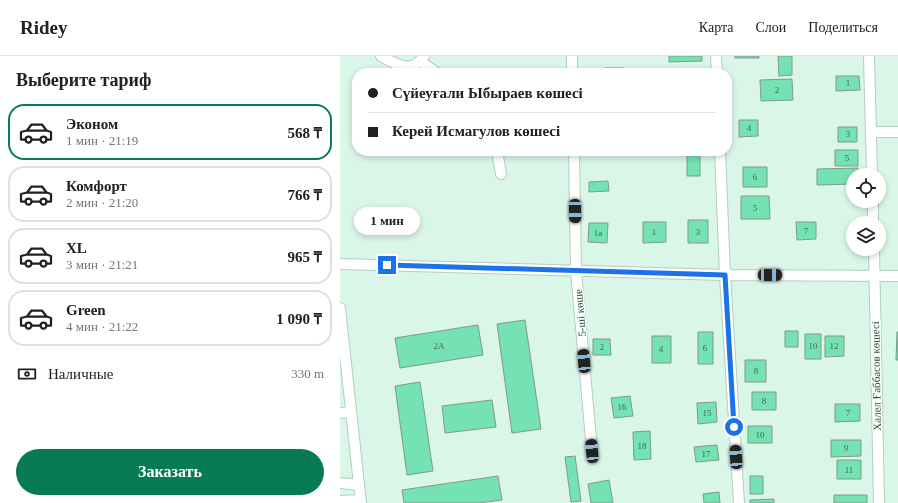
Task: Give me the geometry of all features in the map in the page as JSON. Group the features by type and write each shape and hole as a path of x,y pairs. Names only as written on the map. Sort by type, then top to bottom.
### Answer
{"street":[{"path":"381,56 400,67 410,67 422,59 432,68"},
{"path":"572,56 572,68"},
{"path":"716,56 717,68"},
{"path":"869,56 872,168"},
{"path":"871,132 898,132"},
{"path":"498,156 501,174"},
{"name":"5-шi көше","path":"574,156 576,271 592,451"},
{"path":"720,156 725,275 739,503"},
{"name":"Халел Ғаббасов көшесі","path":"874,256 879,503"},
{"path":"340,264 725,275 898,276"},
{"path":"340,308 342,353 351,412 361,502 340,501"},
{"path":"340,413 351,412"},
{"path":"340,483 359,486"}],"building":[{"path":"669,56 702,56 702,61 669,62"},
{"path":"735,56 759,56 759,58 735,58"},
{"path":"778,56 792,56 792,75 779,76"},
{"path":"836,76 859,76 860,90 836,91"},
{"path":"792,79 793,100 761,101 760,80"},
{"path":"739,120 758,120 758,136 739,137"},
{"path":"838,127 857,127 857,142 838,142"},
{"path":"835,150 858,150 858,166 835,166"},
{"path":"687,156 700,156 700,176 687,176"},
{"path":"743,167 767,167 767,187 743,187"},
{"path":"846,168 846,184 817,185 817,169"},
{"path":"608,181 609,191 589,192 589,182"},
{"path":"741,196 769,196 770,219 741,219"},
{"path":"688,220 708,220 708,243 688,243"},
{"path":"643,222 666,222 666,242 643,243"},
{"path":"796,222 816,222 816,239 797,240"},
{"path":"589,223 608,223 607,243 588,242"},
{"path":"525,320 541,429 512,433 497,324"},
{"path":"478,325 483,355 400,368 395,338"},
{"path":"785,331 798,331 798,347 785,347"},
{"path":"698,332 713,332 713,364 698,364"},
{"path":"897,332 898,360 896,360"},
{"path":"805,334 821,334 821,359 805,359"},
{"path":"652,336 671,336 671,363 652,363"},
{"path":"825,336 844,336 844,356 825,357"},
{"path":"593,339 610,339 611,355 593,355"},
{"path":"745,360 766,360 766,382 745,382"},
{"path":"420,382 433,471 407,475 395,386"},
{"path":"752,392 776,392 776,410 752,410"},
{"path":"630,396 633,416 614,418 611,398"},
{"path":"492,400 496,427 445,433 442,406"},
{"path":"716,402 717,422 698,424 697,403"},
{"path":"835,404 860,404 860,421 835,422"},
{"path":"748,426 772,426 772,443 748,443"},
{"path":"650,431 651,459 634,460 633,432"},
{"path":"831,440 861,440 861,456 831,457"},
{"path":"717,445 719,460 696,462 694,447"},
{"path":"575,456 581,501 571,502 565,457"},
{"path":"837,460 861,460 861,479 837,479"},
{"path":"498,476 502,500 479,503 404,503 402,490"},
{"path":"750,476 763,476 763,494 750,494"},
{"path":"609,480 613,503 591,503 588,484"},
{"path":"719,492 720,503 704,503 703,494"},
{"path":"834,495 867,495 867,503 834,503"},
{"path":"774,499 774,503 750,503 750,500"}],"route":[{"path":"387,265 725,275 734,427"}]}
